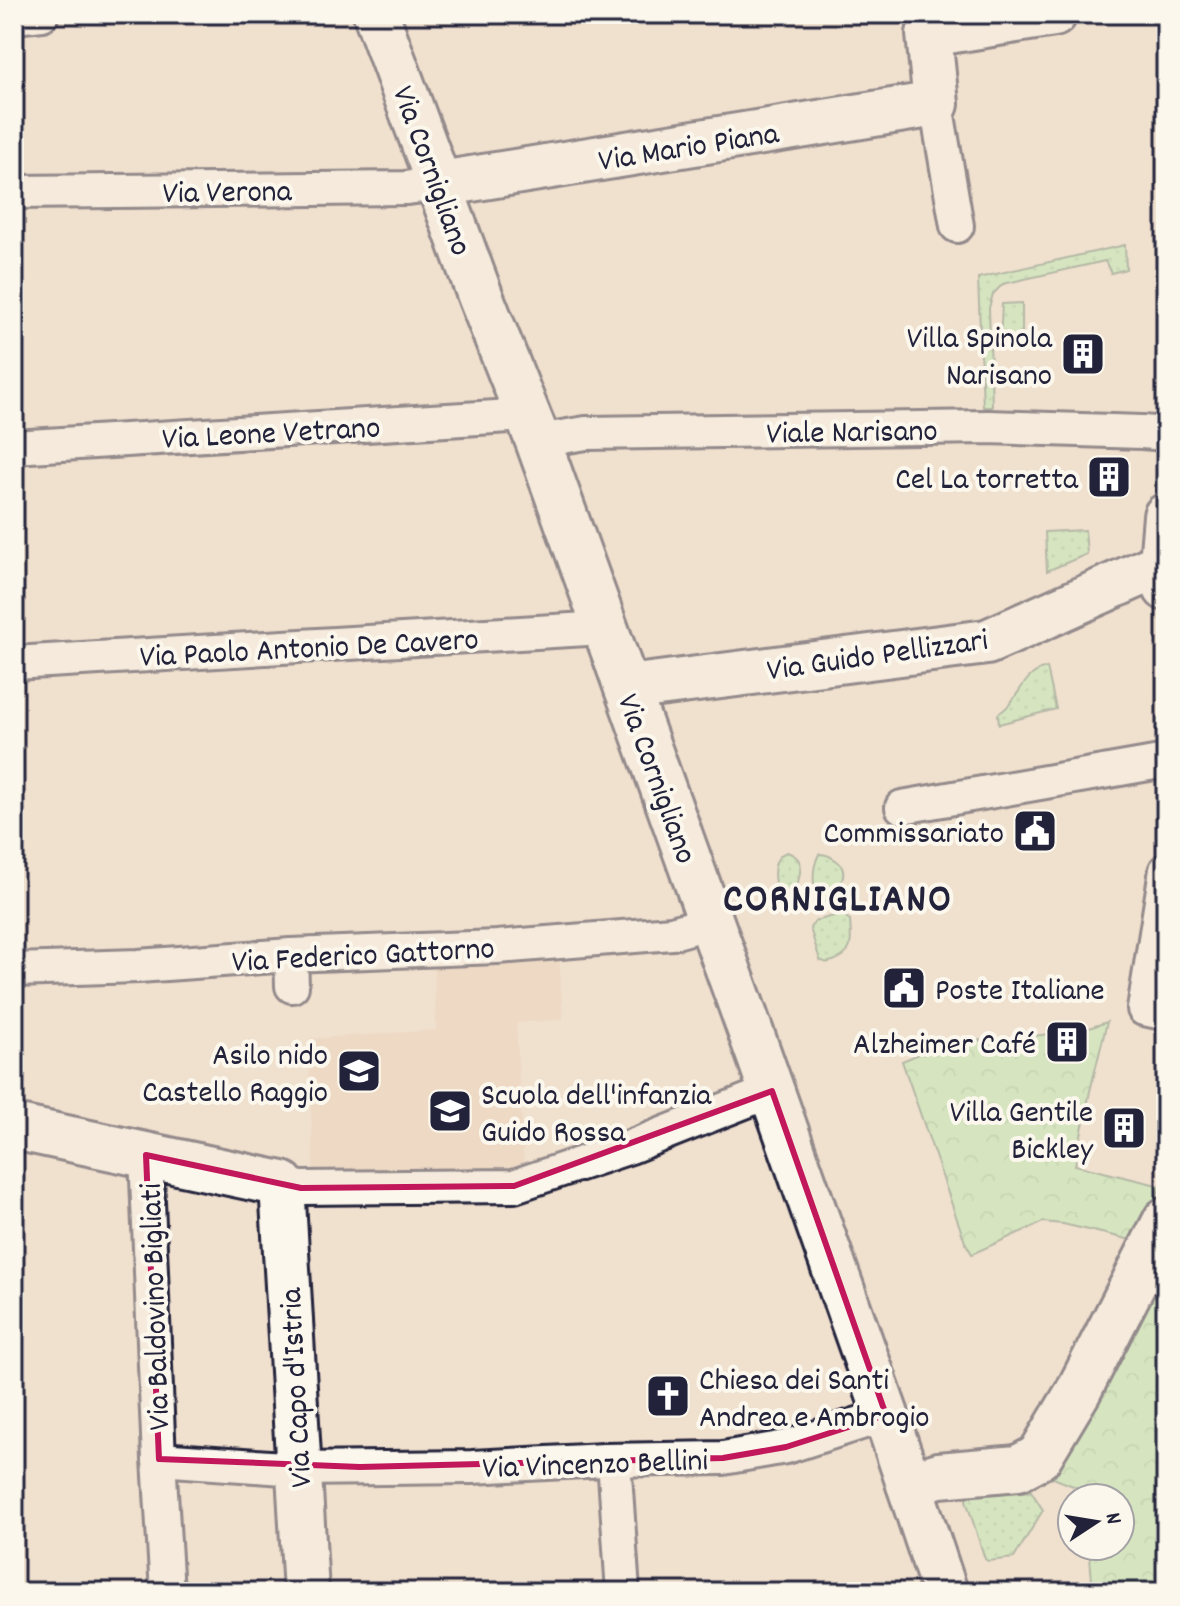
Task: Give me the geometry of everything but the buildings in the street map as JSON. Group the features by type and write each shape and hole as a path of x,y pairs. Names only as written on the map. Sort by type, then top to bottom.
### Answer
{"street":[{"path":"14,17 42,14"},
{"name":"Via Cornigliano","path":"376,14 627,688 886,1415 945,1592"},
{"path":"957,226 936,104 928,24 1054,14"},
{"name":"Via Mario Piana","path":"440,184 936,104"},
{"name":"Via Verona","path":"14,192 405,188 440,184"},
{"name":"Viale Narisano","path":"532,428 586,433 988,427 1166,434"},
{"name":"Via Leone Vetrano","path":"14,447 532,428"},
{"path":"1164,576 1166,516"},
{"name":"Via Guido Pellizzari","path":"627,688 987,642 1164,576"},
{"name":"Via Paolo Antonio De Cavero","path":"14,663 604,628"},
{"path":"902,807 1166,761"},
{"path":"1155,1012 1166,870"},
{"name":"Via Federico Gattorno","path":"14,970 138,966 291,971 497,947 672,933 711,922"},
{"path":"14,1127 301,1188 514,1186 630,1147 772,1091"},
{"name":"Via Baldovino Bigliati","path":"146,1155 167,1592"},
{"name":"Via Capo d'Istria","path":"282,1184 306,1592"},
{"path":"909,1484 939,1475 1018,1468 1039,1457 1078,1392 1166,1220"},
{"name":"Via Vincenzo Bellini","path":"298,1469 472,1467 723,1458 786,1447 886,1415"},
{"name":"Via Baldovino Bigliati","path":"159,1459 298,1469"},
{"path":"614,1460 623,1592"}],"highlighted area":[{"path":"772,1091 886,1415 786,1447 723,1458 360,1467 159,1459 146,1155 301,1188 514,1186"}],"shaded area":[{"path":"559,956 563,1019 516,1023 524,1168 512,1172 314,1177 308,1039 436,1030 434,965"}],"green space":[{"path":"1125,245 1126,269 1111,273 1105,261 1003,284 993,294 989,308 992,407 983,407 978,278"},
{"path":"1022,303 1022,342 1000,342 1002,304"},
{"path":"1085,530 1087,554 1047,571 1045,532"},
{"path":"1047,668 1056,709 999,724 998,714 1031,675"},
{"path":"787,852 798,859 800,868 796,891 787,895 776,888 774,872 776,862"},
{"path":"819,854 837,861 843,872 837,889 822,903 818,901 814,878"},
{"path":"841,914 850,920 850,945 840,958 826,963 820,960 810,928 815,921"},
{"path":"1107,1022 1075,1165 1161,1186 1136,1241 1043,1222 972,1254 965,1242 902,1061 924,1052 973,1041 1042,1035"},
{"path":"1166,1261 1166,1592 1093,1592 1090,1562 1136,1562 1136,1482 1063,1482 1053,1478"},
{"path":"1031,1491 1043,1510 1014,1558 988,1561 966,1500 968,1496"}],"place":[{"name":"Villa Spinola Narisano","path":"1083,354"},
{"name":"Cel La torretta","path":"1109,477"},
{"name":"Commissariato","path":"1035,831"},
{"name":"Poste Italiane","path":"904,988"},
{"name":"Alzheimer Café","path":"1067,1042"},
{"name":"Asilo nido Castello Raggio","path":"359,1071"},
{"name":"Scuola dell'infanzia Guido Rossa","path":"450,1111"},
{"name":"Villa Gentile Bickley","path":"1124,1128"},
{"name":"Chiesa dei Santi Andrea e Ambrogio","path":"668,1396"}],"district":[{"name":"CORNIGLIANO","path":"838,896"}]}
